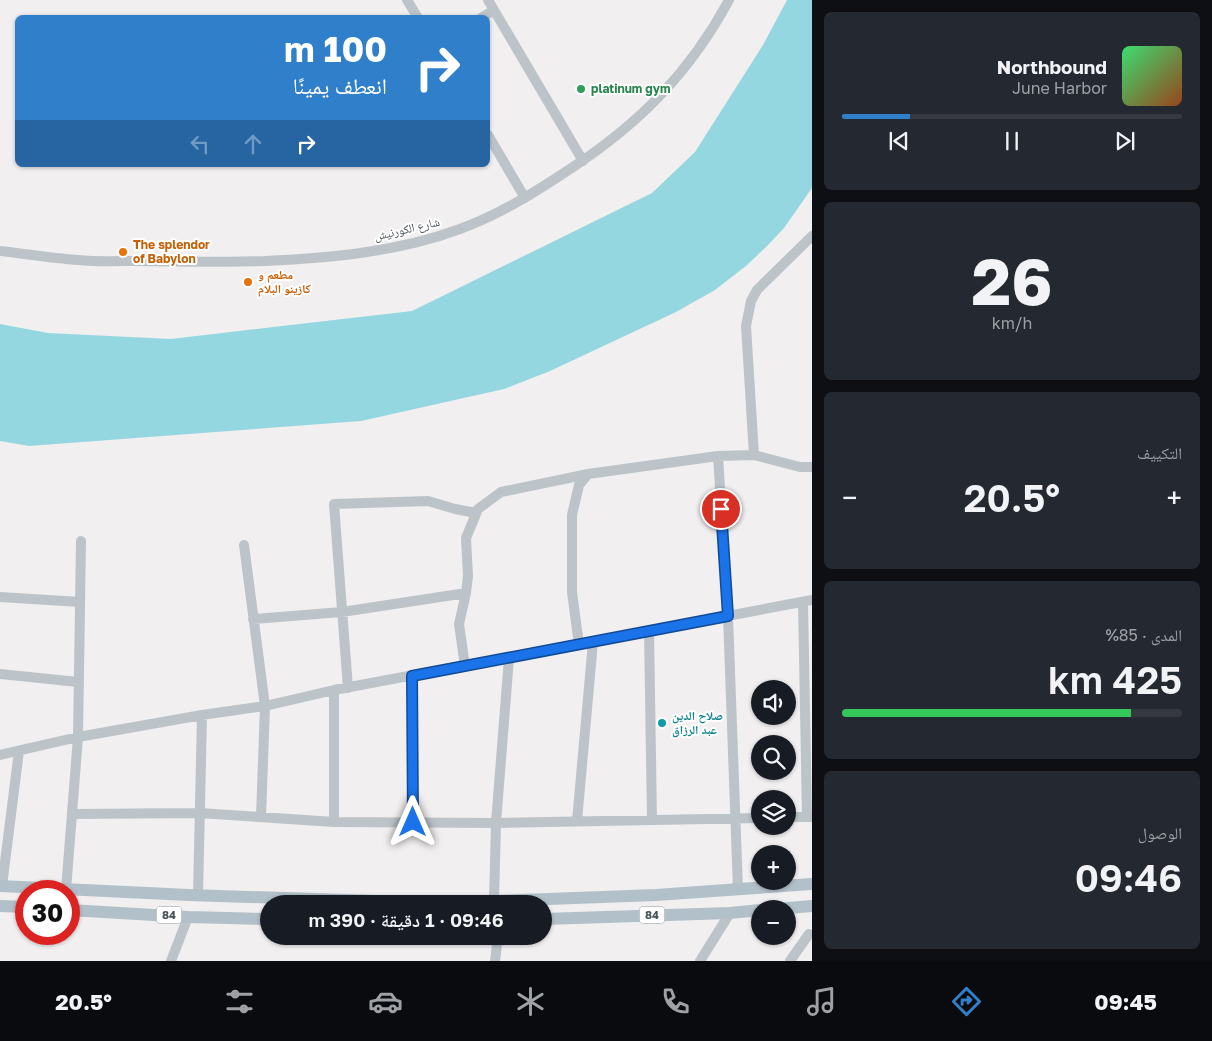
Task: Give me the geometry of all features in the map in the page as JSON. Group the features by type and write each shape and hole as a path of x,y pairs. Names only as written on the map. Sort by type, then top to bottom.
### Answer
{"main road":[{"name":"84","path":"552,899 656,895 812,884"},
{"name":"84","path":"1,886 15,887"},
{"name":"84","path":"80,891 260,900"},
{"path":"0,906 15,907"},
{"path":"796,907 812,906"},
{"name":"84","path":"80,911 260,919"},
{"name":"84","path":"552,919 751,911"}],"street":[{"path":"407,0 416,15"},
{"path":"488,0 583,161"},
{"name":"شارع الكورنيش","path":"0,250 80,260 206,262 329,256 386,248 443,235 476,223 525,198 583,161 623,131 667,90 703,44 729,0"},
{"path":"486,15 494,10"},
{"path":"490,138 525,198"},
{"path":"754,455 746,326 751,301 757,290 812,236"},
{"path":"465,666 459,624 468,576 466,538 478,509 502,492 588,474 718,456 754,455 800,467 812,467"},
{"path":"718,456 728,616 738,890"},
{"path":"579,645 572,592 572,515 579,485 588,474"},
{"path":"348,688 334,504 428,501 476,513"},
{"path":"67,880 78,737 81,541"},
{"path":"244,545 264,706 261,817"},
{"path":"253,619 342,612 466,593"},
{"path":"0,597 80,602"},
{"path":"0,755 78,737 264,706 334,690 808,601 810,817 796,817"},
{"path":"649,631 652,820"},
{"path":"577,821 593,642"},
{"path":"494,895 496,823 510,658"},
{"path":"0,674 78,682"},
{"path":"412,676 413,822"},
{"path":"334,690 334,822"},
{"path":"198,896 202,715"},
{"path":"1,886 18,752"},
{"path":"72,814 200,813 334,822 496,823 751,818"},
{"path":"700,961 730,913"},
{"path":"171,961 188,917"},
{"path":"790,961 809,934"},
{"path":"495,961 497,945"}],"water":[{"path":"787,0 812,0 812,188 784,228 746,266 715,290 676,312 550,371 504,389 361,421 29,446 0,441 0,324 48,333 171,339 412,311 652,193 695,152 763,45"}],"place":[{"name":"platinum gym","path":"581,89"},
{"name":"The splendor of Babylon","path":"123,252"},
{"name":"مطعم و كازينو البلام","path":"248,282"},
{"name":"صلاح الدين عبد الرزاق","path":"662,723"}],"route":[{"path":"413,822 412,676 728,616 721,509"}]}
